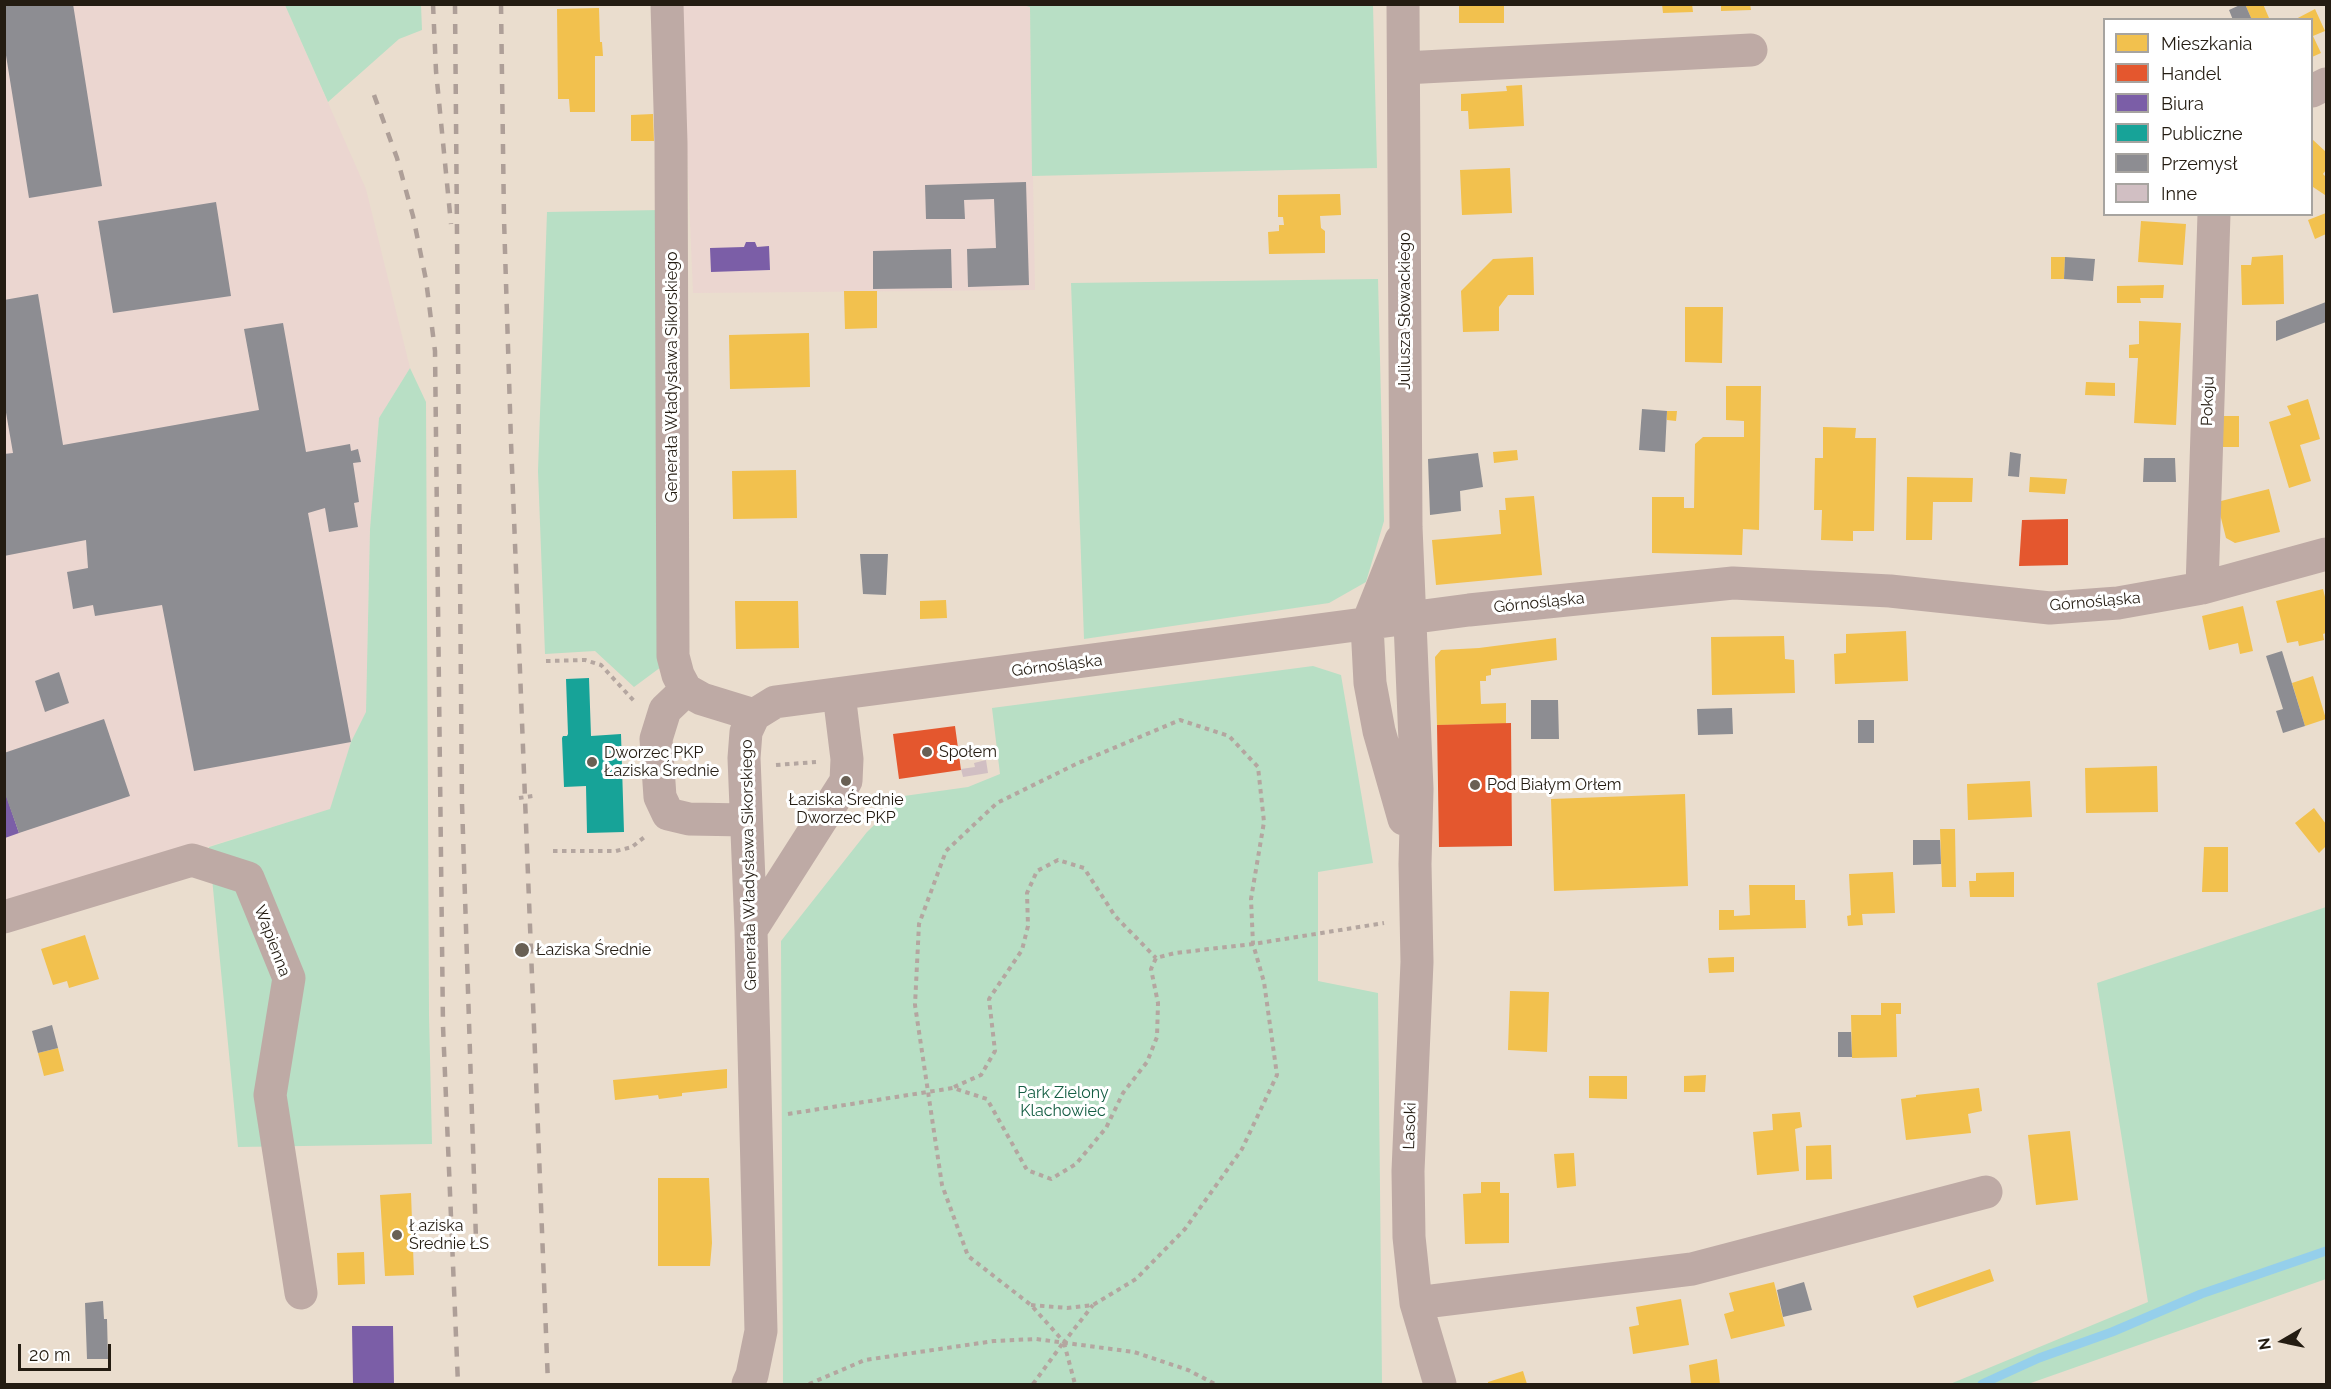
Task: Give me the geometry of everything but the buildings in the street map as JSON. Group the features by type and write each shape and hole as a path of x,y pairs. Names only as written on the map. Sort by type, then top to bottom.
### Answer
{"street":[{"name":"Generała Władysława Sikorskiego","path":"667,4 672,143 673,656 678,675 686,690 702,699 754,715 746,732 744,758 751,930 761,1331 748,1384"},
{"name":"Juliusza Słowackiego","path":"1403,4 1406,527 1417,789 1415,864"},
{"path":"1404,68 1751,50"},
{"name":"Pokoju","path":"2202,588 2214,216"},
{"path":"1406,527 1367,625 1370,683 1377,721 1415,864"},
{"name":"Górnośląska","path":"754,715 774,702 1409,618 1733,583 1890,591 2050,608 2118,603 2202,588 2326,554"},
{"path":"686,690 665,710 656,739 660,797 668,814 689,819 746,820"},
{"path":"751,930 846,781 848,759 839,694"},
{"name":"Wapienna","path":"4,917 192,860 248,878 289,978 270,1095 301,1293"},
{"name":"Lasoki","path":"1415,864 1417,962 1408,1182 1409,1237 1416,1303 1440,1384"},
{"path":"1416,1303 1692,1269 1986,1192"}],"path":[{"path":"546,661 585,660 601,665 660,726"},
{"path":"1033,1384 1064,1342 1093,1305 1136,1279 1185,1229 1242,1149 1277,1075 1264,982 1252,944 1251,899 1264,822 1258,767 1230,736 1180,720 1076,764 997,802 946,851 919,924 915,1005 942,1185 968,1256 1031,1305 1064,1342 1075,1384"},
{"path":"519,798 533,796"},
{"path":"553,851 616,850 632,847 659,825 668,814"},
{"path":"779,1116 953,1088 981,1075 995,1051 989,999 1022,950 1028,926 1027,893 1037,871 1058,860 1084,868 1116,916 1156,958"},
{"path":"1156,958 1175,953 1252,944 1416,918"},
{"path":"953,1088 987,1099 1027,1170 1051,1179 1076,1164 1107,1128 1123,1093 1148,1062 1156,1037 1158,1002 1151,969 1156,958"},
{"path":"1031,1305 1067,1308 1093,1305"},
{"path":"809,1384 865,1360 994,1341 1036,1339 1134,1352 1188,1370 1215,1384"}],"shaded area":[{"path":"1023,4 1030,7 1035,290 693,293 681,5"},
{"path":"5,5 285,5 366,189 410,368 379,418 370,529 366,712 351,742 330,810 5,907"}],"green space":[{"path":"285,5 421,5 422,30 399,39 328,102"},
{"path":"1023,5 1373,5 1377,168 1032,176 1030,7"},
{"path":"661,210 661,667 634,687 595,651 545,654 538,471 547,212"},
{"path":"1378,279 1384,521 1366,582 1329,603 1084,639 1071,283"},
{"path":"410,368 426,402 429,1015 432,1144 238,1147 209,847 330,809 351,742 366,712 370,529 379,418"},
{"name":"Park Zielony Klachowiec","path":"1313,666 1341,675 1373,863 1318,872 1318,981 1378,993 1382,1384 783,1384 781,941 867,832 904,796 968,787 1000,774 992,708"},
{"path":"2326,907 2326,1279 2028,1384 1950,1384 2148,1302 2097,983"}],"waterway":[{"path":"1982,1384 2039,1358 2112,1332 2201,1294 2326,1251"}],"railway":[{"path":"433,4 436,71 451,224"},
{"path":"455,4 462,803 476,1240"},
{"path":"501,4 504,219 511,442 548,1384"},
{"path":"374,95 397,158 413,216 426,280 435,351 443,1026 458,1384"}],"place":[{"name":"Społem","path":"927,752"},
{"name":"Dworzec PKP Łaziska Średnie","path":"592,762"},
{"name":"Łaziska Średnie Dworzec PKP","path":"846,781"},
{"name":"Pod Białym Orłem","path":"1475,785"},
{"name":"Łaziska Średnie","path":"522,950"},
{"name":"Łaziska Średnie ŁS","path":"397,1235"}]}
